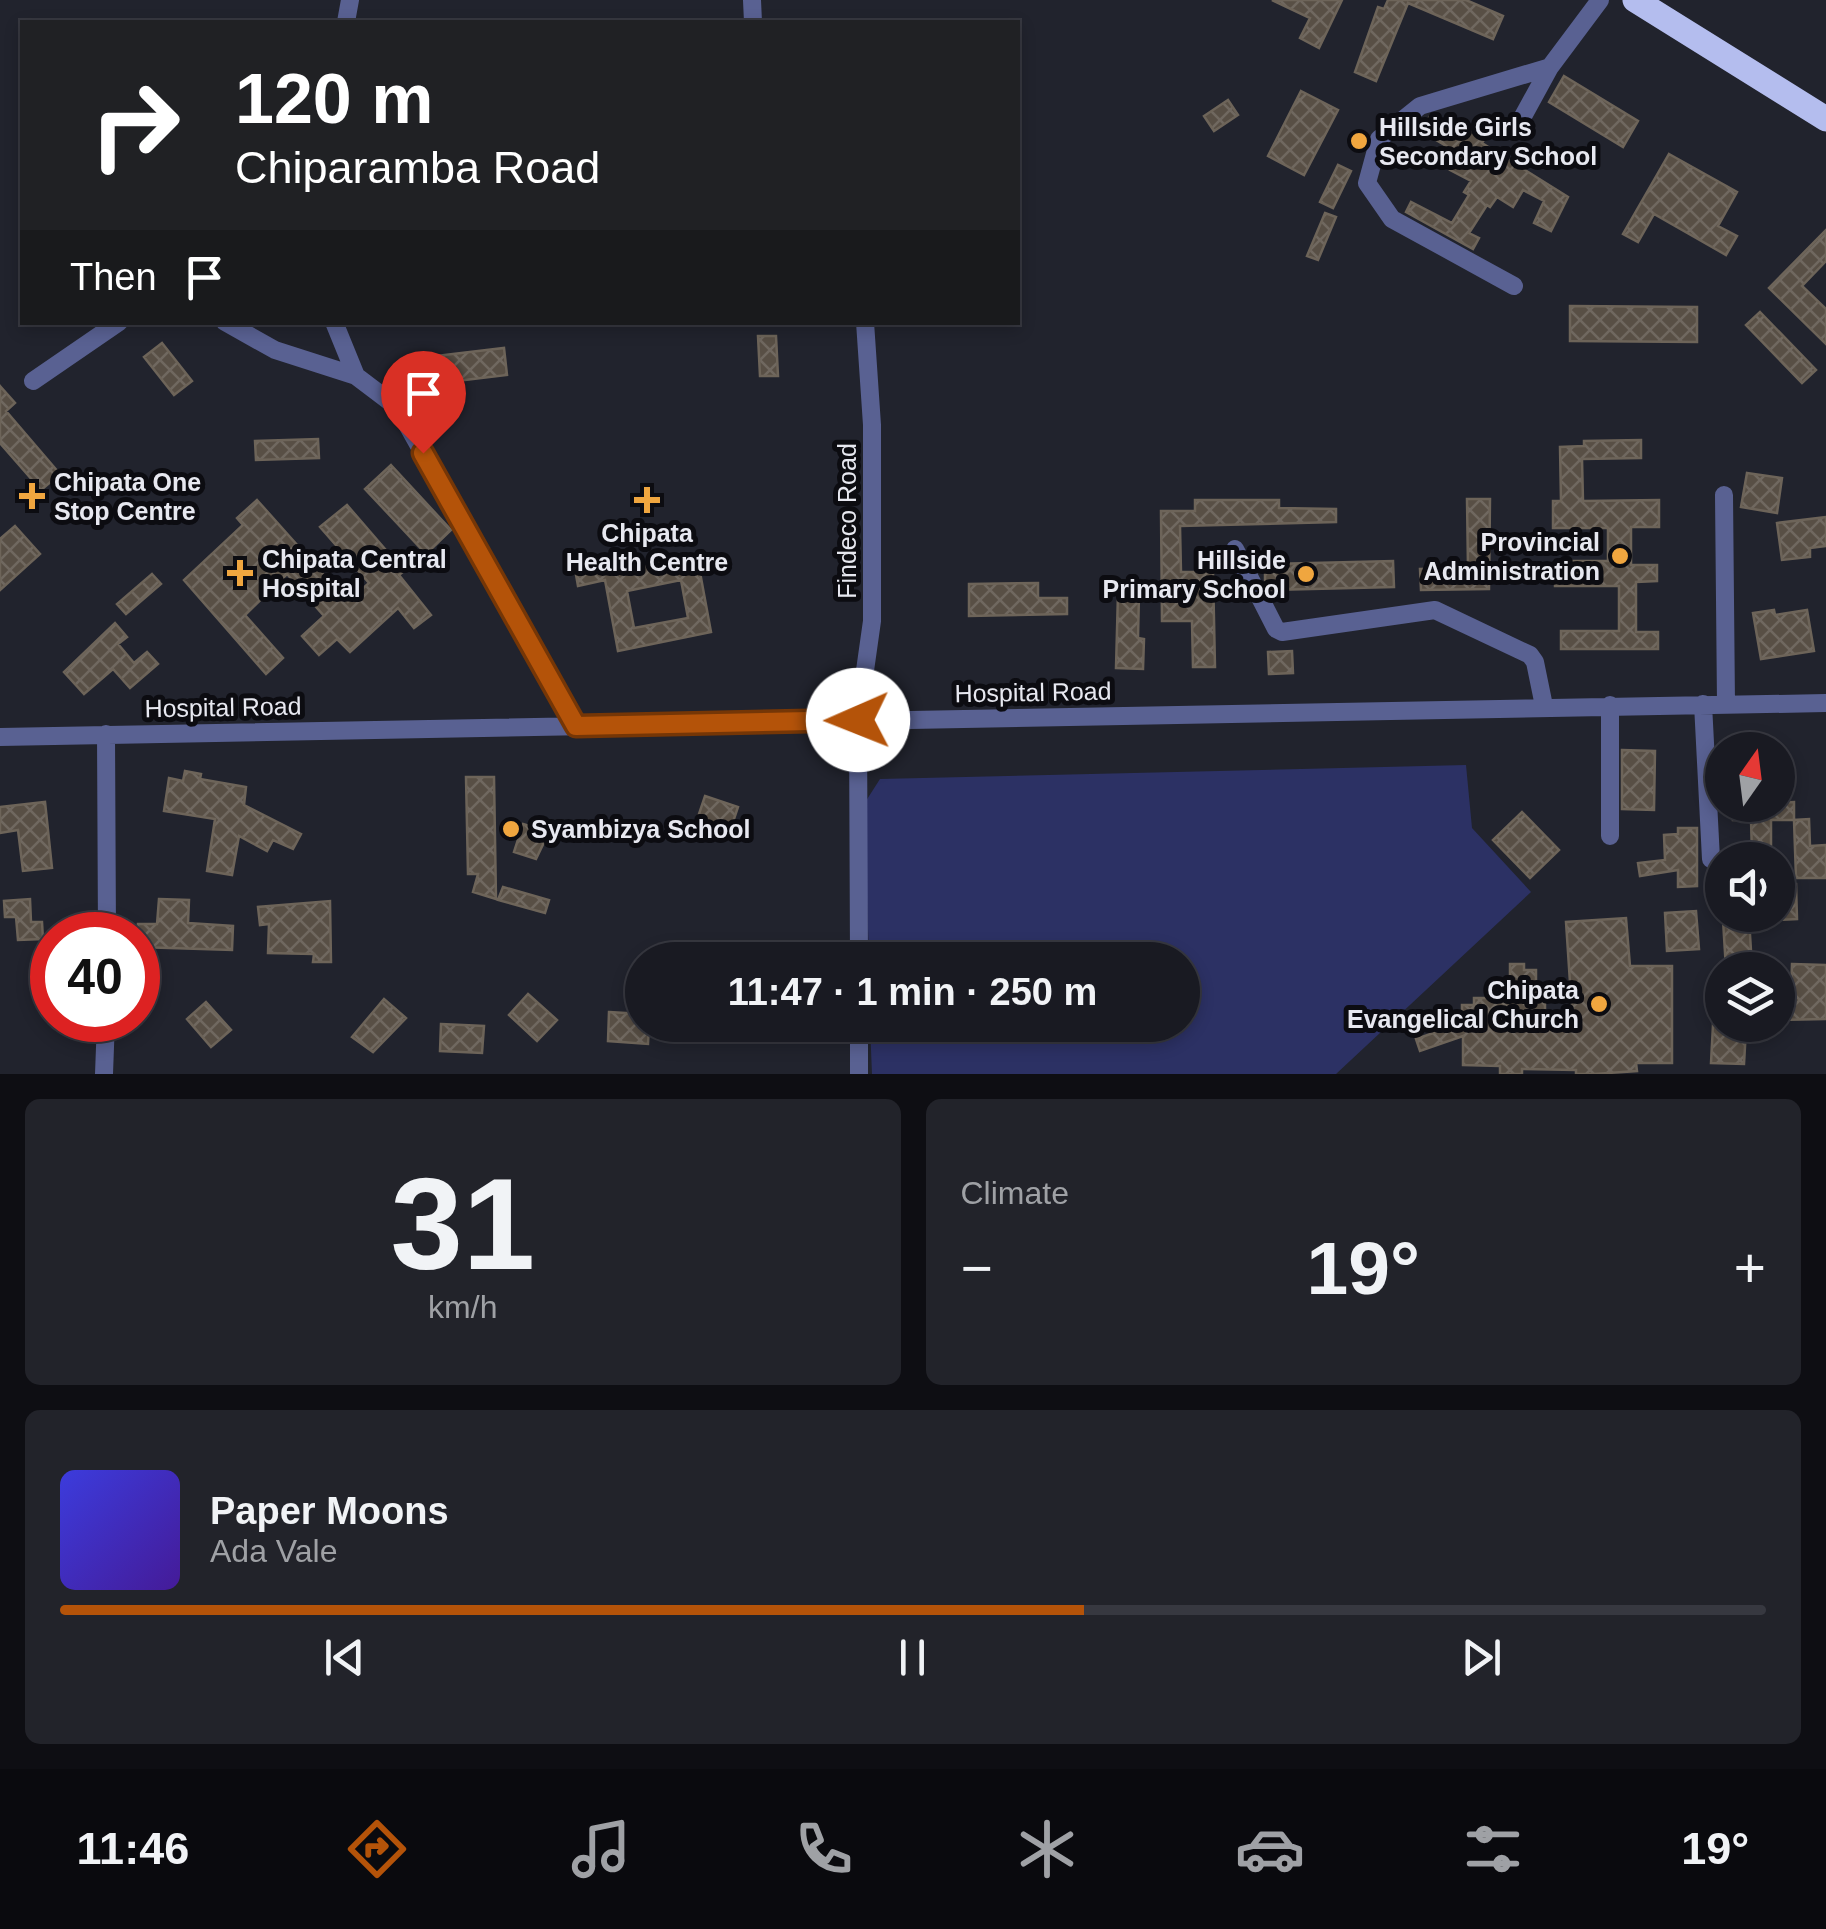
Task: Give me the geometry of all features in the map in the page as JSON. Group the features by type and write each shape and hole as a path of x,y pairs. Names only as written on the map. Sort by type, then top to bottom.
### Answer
{"highway":[{"path":"1635,0 1826,119"}],"street":[{"path":"1516,129 1550,67 1600,0"},
{"path":"1514,286 1392,219 1366,183 1379,139 1420,106 1550,67"},
{"path":"33,382 115,325"},
{"path":"230,325 275,350 356,376 393,404 576,726"},
{"path":"335,325 356,376"},
{"name":"Findeco Road","path":"859,942 858,720 872,621 872,425 865,325"},
{"path":"1724,495 1726,704"},
{"path":"1235,549 1276,629 1282,632 1435,610 1530,655 1544,706"},
{"name":"Hospital Road","path":"0,737 1826,703"},
{"path":"1704,704 1710,842"},
{"path":"1610,705 1610,836"},
{"path":"106,734 108,912"},
{"path":"104,1074 105,1042"},
{"path":"859,1042 860,1074"}],"shaded area":[{"path":"1466,765 1472,828 1531,892 1336,1074 872,1074 871,1042 1200,1042 1200,942 868,942 864,804 880,779"}],"building":[{"path":"1272,0 1342,0 1319,48 1300,38 1310,18"},
{"path":"1388,0 1466,0 1503,16 1493,39 1408,3 1376,81 1355,72 1378,7 1384,9"},
{"path":"1564,76 1638,121 1623,147 1549,102"},
{"path":"1301,91 1338,110 1304,175 1268,156"},
{"path":"1228,100 1238,115 1214,131 1204,116"},
{"path":"1430,116 1468,136 1478,117 1493,125 1482,143 1568,197 1551,231 1534,223 1544,201 1523,190 1513,207 1497,197 1490,207 1487,205 1469,233 1479,238 1473,249 1406,212 1411,202 1452,223 1469,195 1464,192 1471,181 1450,170 1458,153 1421,131"},
{"path":"1669,154 1737,192 1718,226 1737,236 1726,255 1654,214 1638,242 1623,234"},
{"path":"1338,165 1351,171 1333,208 1320,202"},
{"path":"1325,213 1336,217 1318,260 1307,256"},
{"path":"1826,230 1826,261 1802,286 1826,309 1826,344 1769,288"},
{"path":"1570,306 1697,307 1697,342 1570,341"},
{"path":"1760,312 1816,370 1802,383 1746,325"},
{"path":"758,336 776,336 778,376 760,376"},
{"path":"162,343 192,381 174,395 144,357"},
{"path":"504,348 507,375 431,384 427,357"},
{"path":"0,386 15,403 6,411 60,474 41,490 0,443"},
{"path":"318,439 319,458 256,460 255,441"},
{"path":"1641,440 1641,458 1582,459 1583,501 1659,500 1659,527 1631,527 1631,565 1657,565 1657,581 1636,582 1636,632 1658,632 1658,649 1561,649 1561,631 1619,631 1619,586 1555,586 1555,561 1608,561 1608,528 1553,528 1553,501 1561,501 1560,447 1584,446 1584,441"},
{"path":"391,465 451,530 426,554 365,489"},
{"path":"1747,473 1782,478 1777,513 1741,507"},
{"path":"1467,499 1490,499 1489,589 1421,590 1420,569 1468,568"},
{"path":"257,500 348,602 369,583 320,527 347,505 404,571 399,575 431,615 414,628 398,608 350,652 337,639 319,655 302,636 324,616 287,574 245,615 283,658 266,674 184,580 243,525 237,518"},
{"path":"1195,500 1279,500 1279,508 1336,509 1336,522 1180,526 1181,572 1213,572 1215,667 1193,667 1192,621 1162,621 1161,511 1195,511"},
{"path":"1826,517 1826,546 1810,548 1810,557 1782,560 1777,523"},
{"path":"15,526 40,554 0,590 0,539"},
{"path":"697,556 711,632 618,651 605,580 578,586 575,569 602,563 604,575","holes":["681,580 688,618 634,628 627,591"]},
{"path":"1393,561 1394,587 1270,590 1265,580 1265,564"},
{"path":"152,574 161,584 126,614 117,604"},
{"path":"1038,583 1038,598 1067,598 1067,614 969,616 969,584"},
{"path":"1118,593 1139,594 1138,638 1144,639 1143,669 1116,668"},
{"path":"1774,610 1775,615 1807,610 1814,651 1761,659 1753,613"},
{"path":"115,623 127,637 118,644 134,663 147,652 158,664 130,688 113,669 84,694 64,672"},
{"path":"1292,651 1293,673 1269,674 1268,652"},
{"path":"1622,750 1655,751 1654,810 1622,809"},
{"path":"185,771 201,774 200,779 246,787 244,805 301,834 293,849 273,840 267,851 239,836 232,875 207,871 215,819 164,811 169,778 183,781"},
{"path":"466,777 494,777 496,899 473,892 478,874 468,874"},
{"path":"705,796 738,807 730,831 697,820"},
{"path":"45,802 52,868 23,871 18,830 0,833 0,807"},
{"path":"1522,812 1559,850 1530,878 1493,840"},
{"path":"1809,819 1810,846 1826,845 1826,878 1796,878 1795,820"},
{"path":"1751,822 1771,822 1771,842 1752,842"},
{"path":"523,824 549,832 536,859 514,852"},
{"path":"1678,828 1697,828 1697,886 1678,887 1678,870 1640,876 1638,863 1665,860 1664,835 1678,834"},
{"path":"503,887 549,900 545,913 498,900"},
{"path":"30,899 30,940 18,940 16,917 5,917 4,901"},
{"path":"159,899 189,900 188,923 233,926 232,950 160,948"},
{"path":"330,901 331,962 313,962 314,954 268,953 269,924 260,925 258,907"},
{"path":"1696,911 1699,949 1667,951 1665,913"},
{"path":"1626,918 1630,966 1672,966 1672,1063 1636,1063 1637,1071 1594,1074 1522,1069 1522,1074 1500,1074 1500,1066 1463,1065 1463,1036 1420,1051 1416,1039 1462,1023 1462,1005 1474,1005 1474,998 1502,998 1502,980 1510,980 1510,964 1524,964 1524,970 1536,970 1536,997 1545,997 1545,1013 1572,1013 1566,922"},
{"path":"1724,932 1750,932 1751,952 1725,952"},
{"path":"1795,964 1826,965 1826,1019 1795,1020"},
{"path":"528,994 557,1020 537,1041 509,1015"},
{"path":"384,999 406,1018 373,1052 352,1037"},
{"path":"206,1002 231,1030 211,1047 187,1019"},
{"path":"609,1012 625,1013 625,1042 648,1042 648,1044 608,1041"},
{"path":"441,1024 484,1026 482,1053 440,1051"},
{"path":"1712,1042 1745,1042 1744,1064 1711,1063"}],"place":[{"name":"Hillside Girls Secondary School","path":"1359,141"},
{"name":"Chipata One Stop Centre","path":"32,496"},
{"name":"Chipata Health Centre","path":"647,500"},
{"name":"Provincial Administration","path":"1620,556"},
{"name":"Chipata Central Hospital","path":"240,573"},
{"name":"Hillside Primary School","path":"1306,574"},
{"name":"Syambizya School","path":"511,829"},
{"name":"Chipata Evangelical Church","path":"1599,1004"}],"route":[{"path":"423,453 576,726 858,720"}]}
